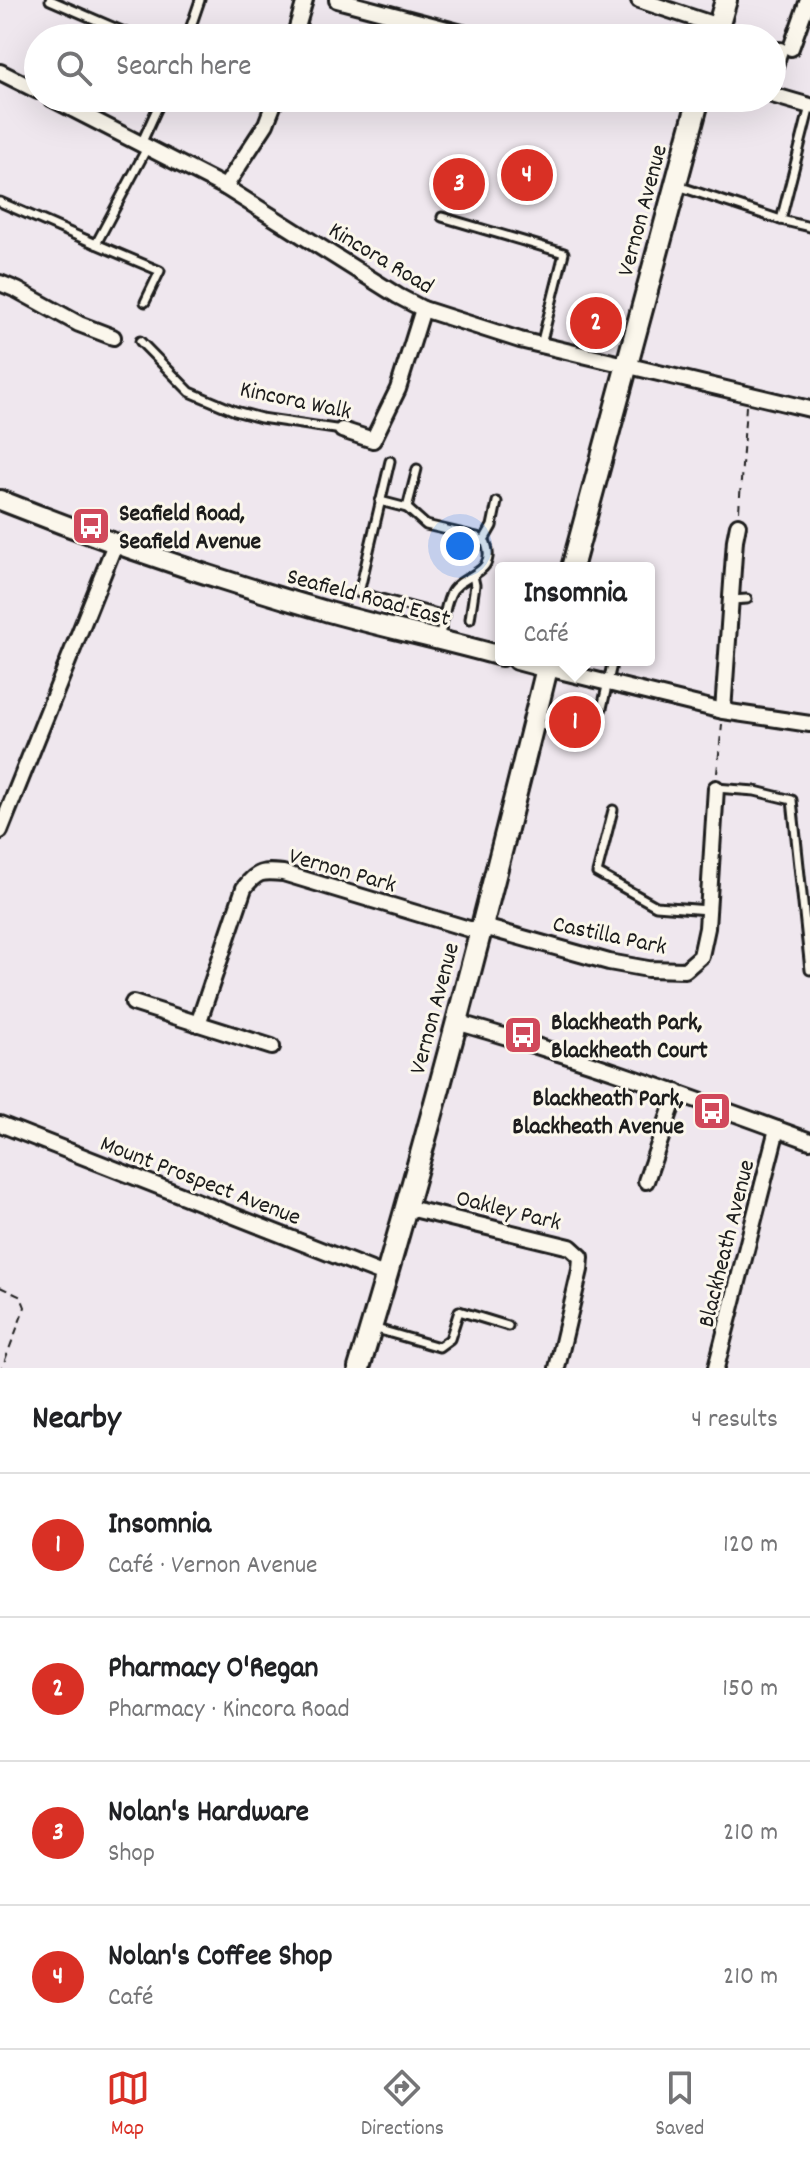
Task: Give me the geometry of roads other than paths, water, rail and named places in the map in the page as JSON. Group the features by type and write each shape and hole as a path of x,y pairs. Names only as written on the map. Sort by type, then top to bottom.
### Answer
{"main road":[{"path":"719,24 726,0"},
{"name":"Vernon Avenue","path":"574,562 695,112"},
{"name":"Vernon Avenue","path":"359,1368 482,929 547,666"}],"street":[{"path":"298,24 305,0"},
{"path":"337,0 428,24"},
{"path":"639,0 698,24"},
{"path":"786,49 808,0"},
{"path":"0,72 24,84"},
{"path":"786,99 810,106"},
{"name":"Kincora Road","path":"78,112 225,187 423,309 541,345 810,409"},
{"path":"225,187 271,112"},
{"path":"0,283 79,324 113,337"},
{"name":"Kincora Walk","path":"342,430 373,440 398,389 423,309"},
{"name":"Seafield Road East","path":"0,500 115,544 225,581 333,613 495,654"},
{"path":"723,711 738,525"},
{"path":"1,824 115,544"},
{"path":"554,666 608,684 723,711 810,724"},
{"name":"Castilla Park","path":"482,929 609,962 648,969 685,970 701,956 708,910 716,788"},
{"name":"Vernon Park","path":"198,1024 244,888 253,876 265,871 283,873 469,929 482,929"},
{"path":"133,1003 272,1047"},
{"path":"456,1022 677,1092 810,1141"},
{"path":"646,1181 677,1092"},
{"name":"Mount Prospect Avenue","path":"0,1124 387,1276"},
{"name":"Blackheath Avenue","path":"716,1368 777,1129"},
{"name":"Oakley Park","path":"405,1207 570,1247 581,1257 557,1368"}],"lane":[{"path":"50,0 106,24"},
{"path":"192,24 200,0"},
{"path":"781,220 810,106"},
{"path":"96,244 144,146 157,112"},
{"path":"674,185 810,227"},
{"path":"0,202 160,271 145,302"},
{"path":"442,217 564,253 541,345"},
{"name":"Kincora Walk","path":"140,341 190,392 261,418 342,430"},
{"path":"390,461 359,593 445,616"},
{"path":"407,508 417,469"},
{"path":"380,501 407,508 426,525 484,540"},
{"path":"484,540 492,526 497,502"},
{"path":"439,639 451,592 481,570 490,554 484,540"},
{"path":"470,619 475,585 473,576"},
{"path":"731,600 747,599"},
{"path":"568,701 602,708 612,666"},
{"path":"533,723 562,729"},
{"path":"716,788 755,791 792,800 810,970"},
{"path":"613,810 597,873 656,906 708,910"},
{"path":"371,1328 439,1347 450,1339 459,1311 508,1326"}],"place":[{"name":"Nolan's Coffee Shop","path":"527,175"},
{"name":"Nolan's Hardware","path":"459,184"},
{"name":"Pharmacy O'Regan","path":"596,323"},
{"name":"Seafield Road, Seafield Avenue","path":"91,526"},
{"name":"Insomnia","path":"575,722"},
{"name":"Blackheath Park, Blackheath Court","path":"523,1035"},
{"name":"Blackheath Park, Blackheath Avenue","path":"712,1111"}]}
